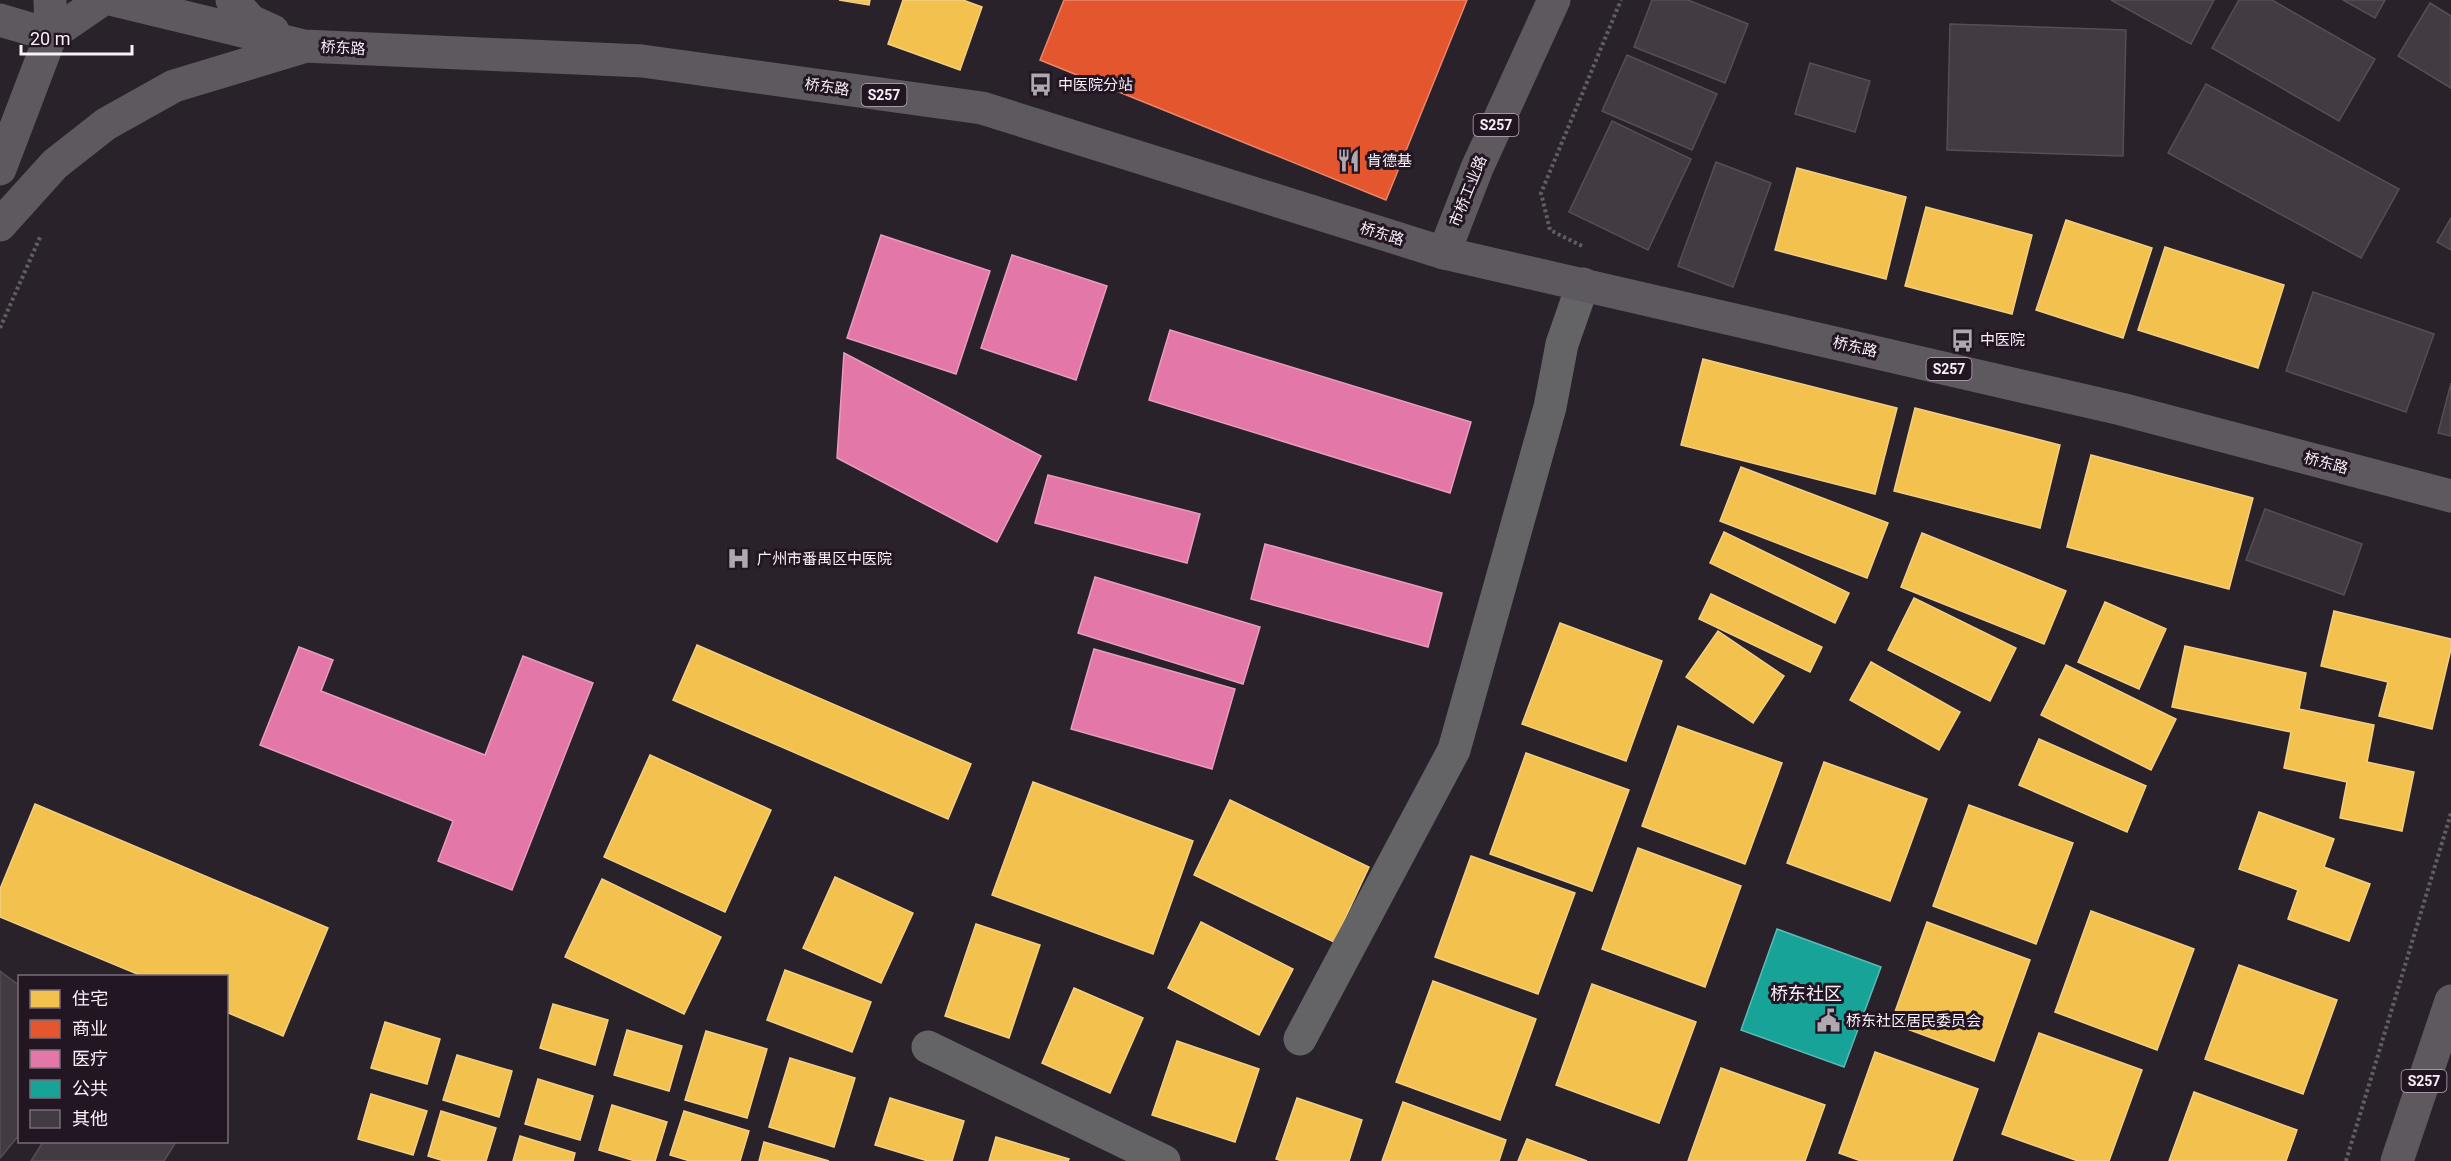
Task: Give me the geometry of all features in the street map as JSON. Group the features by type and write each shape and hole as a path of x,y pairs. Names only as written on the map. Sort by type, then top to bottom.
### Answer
{"main road":[{"path":"0,169 51,35 50,0"},
{"path":"51,35 102,0"},
{"name":"S257","path":"114,0 304,46"},
{"path":"232,0 251,21 304,46"},
{"name":"市桥工业路","path":"1444,253 1477,168 1554,0"},
{"path":"0,20 51,35"},
{"path":"0,225 56,164 106,124 174,86 304,46"},
{"name":"桥东路","path":"304,46 642,61 982,108 1444,253 2121,409 2451,496"},
{"name":"S257","path":"2397,1161 2451,1001"}],"street":[{"path":"1300,1039 1454,750 1550,407 1562,344 1583,284"},
{"path":"928,1047 1164,1161"}],"path":[{"path":"1592,251 1550,230 1541,194 1621,0"},
{"path":"0,328 42,231"},
{"path":"2346,1161 2451,813"}],"building: 住宅":[{"path":"839,0 870,0 869,5"},
{"path":"903,0 963,0 982,7 960,70 888,44"},
{"path":"1797,168 1906,197 1886,279 1775,250"},
{"path":"1926,207 2032,235 2012,314 1905,286"},
{"path":"2066,220 2152,248 2123,338 2036,310"},
{"path":"2165,247 2284,285 2258,368 2138,330"},
{"path":"1703,359 1897,408 1875,494 1681,445"},
{"path":"1915,408 2060,445 2040,528 1894,491"},
{"path":"2091,455 2253,498 2229,589 2067,547"},
{"path":"1741,467 1888,523 1867,578 1720,521"},
{"path":"1724,532 1849,593 1835,623 1710,563"},
{"path":"1922,533 2066,591 2044,644 1901,587"},
{"path":"1711,594 1822,647 1810,672 1699,619"},
{"path":"1914,598 2016,648 1990,701 1888,650"},
{"path":"2105,602 2166,629 2139,689 2078,662"},
{"path":"2334,611 2451,639 2451,649 2432,729 2379,716 2388,682 2321,666"},
{"path":"1560,623 1662,661 1626,761 1522,724"},
{"path":"1718,631 1784,676 1753,723 1686,677"},
{"path":"697,645 971,764 948,819 673,700"},
{"path":"2185,646 2306,673 2299,709 2374,725 2367,762 2414,772 2402,831 2340,818 2347,782 2284,768 2291,732 2172,707"},
{"path":"1871,662 1960,712 1939,750 1850,700"},
{"path":"2066,665 2176,719 2151,770 2041,715"},
{"path":"1678,726 1782,763 1745,864 1642,826"},
{"path":"2039,739 2146,786 2127,832 2019,785"},
{"path":"1526,753 1629,790 1592,891 1490,854"},
{"path":"650,755 771,810 725,912 604,857"},
{"path":"1824,762 1927,799 1890,901 1787,863"},
{"path":"1033,782 1193,841 1153,954 992,895"},
{"path":"1230,800 1369,867 1334,942 1194,875"},
{"path":"35,804 328,928 283,1036 228,1013 228,975 140,975 0,917 0,889"},
{"path":"1969,805 2073,843 2036,944 1933,906"},
{"path":"2259,812 2334,839 2324,867 2370,884 2349,941 2288,919 2298,890 2239,869"},
{"path":"1638,848 1741,886 1705,987 1602,949"},
{"path":"1471,856 1575,893 1538,994 1435,957"},
{"path":"835,877 913,913 881,983 803,948"},
{"path":"602,879 721,937 684,1014 565,957"},
{"path":"2091,911 2194,949 2157,1050 2055,1012"},
{"path":"1201,922 1293,969 1259,1035 1168,988"},
{"path":"1927,922 2030,960 1994,1061 1891,1023"},
{"path":"976,924 1040,945 1009,1038 945,1016"},
{"path":"2239,965 2337,1000 2303,1094 2205,1059"},
{"path":"785,970 871,1002 852,1052 767,1020"},
{"path":"1433,981 1536,1019 1500,1120 1396,1082"},
{"path":"1592,984 1696,1022 1659,1123 1556,1085"},
{"path":"1074,988 1143,1018 1110,1093 1042,1063"},
{"path":"553,1004 608,1020 595,1065 540,1048"},
{"path":"385,1022 440,1039 427,1084 371,1068"},
{"path":"627,1030 682,1046 669,1091 614,1075"},
{"path":"706,1031 767,1049 747,1118 685,1100"},
{"path":"2039,1033 2142,1070 2109,1161 2078,1161 2002,1134"},
{"path":"1177,1041 1259,1069 1235,1142 1152,1115"},
{"path":"1875,1052 1978,1089 1952,1161 1861,1161 1839,1153"},
{"path":"457,1055 512,1071 499,1117 443,1100"},
{"path":"790,1058 855,1078 834,1147 769,1127"},
{"path":"1721,1068 1825,1105 1805,1161 1688,1161"},
{"path":"538,1079 593,1096 580,1140 525,1124"},
{"path":"2194,1092 2297,1130 2286,1161 2169,1161"},
{"path":"371,1094 427,1111 413,1155 358,1139"},
{"path":"890,1098 964,1121 952,1161 928,1161 875,1145"},
{"path":"1297,1098 1362,1120 1349,1161 1282,1161 1276,1159"},
{"path":"1403,1102 1506,1140 1499,1161 1382,1161"},
{"path":"612,1105 667,1122 655,1161 635,1161 599,1150"},
{"path":"441,1111 496,1128 486,1161 444,1161 428,1156"},
{"path":"684,1111 749,1131 740,1161 690,1161 670,1155"},
{"path":"520,1136 575,1153 573,1161 513,1161"},
{"path":"996,1137 1069,1159 1068,1161 989,1161"},
{"path":"1527,1139 1587,1161 1518,1161"},
{"path":"764,1142 829,1161 759,1161"}],"building: 商业":[{"path":"1064,0 1467,0 1386,200 1040,60"}],"building: 医疗":[{"path":"881,235 990,271 956,374 847,338"},
{"path":"1012,255 1107,286 1076,380 981,348"},
{"path":"1170,330 1471,422 1450,493 1149,400"},
{"path":"844,353 1041,456 997,542 837,458"},
{"path":"1048,475 1200,514 1187,563 1035,523"},
{"path":"1265,544 1442,593 1428,647 1251,599"},
{"path":"1095,577 1260,627 1243,684 1078,633"},
{"path":"299,647 333,660 321,691 485,755 523,656 593,683 512,890 438,861 453,821 260,745"},
{"path":"1094,649 1235,689 1212,769 1071,729"}],"building: 公共":[{"path":"1777,929 1881,967 1844,1067 1741,1030"}],"building: 其他":[{"path":"1652,0 1688,0 1748,24 1725,83 1634,47"},
{"path":"2111,0 2214,0 2191,44"},
{"path":"2239,0 2272,0 2375,59 2339,121 2212,48"},
{"path":"2343,0 2385,0 2375,18"},
{"path":"2430,3 2451,16 2451,88 2398,56"},
{"path":"1950,24 2126,30 2123,156 1947,150"},
{"path":"1627,55 1717,94 1692,150 1602,111"},
{"path":"1810,63 1870,81 1855,132 1795,114"},
{"path":"2206,84 2399,189 2361,258 2168,153"},
{"path":"1612,121 1691,159 1648,250 1569,212"},
{"path":"1716,162 1771,183 1733,287 1678,266"},
{"path":"2451,218 2451,250 2437,242"},
{"path":"2313,292 2434,334 2406,412 2286,371"},
{"path":"2451,383 2451,436 2438,433"},
{"path":"2265,509 2362,544 2344,595 2246,560"},
{"path":"0,971 18,984 18,1136 0,1158"},
{"path":"42,1143 175,1143 164,1161 31,1161"}],"place":[{"name":"中医院分站","path":"1040,85"},
{"name":"肯德基","path":"1349,161"},
{"name":"中医院","path":"1962,340"},
{"name":"广州市番禺区中医院","path":"739,559"},
{"name":"桥东社区居民委员会","path":"1828,1021"}],"district":[{"name":"桥东社区","path":"1806,994"}]}
